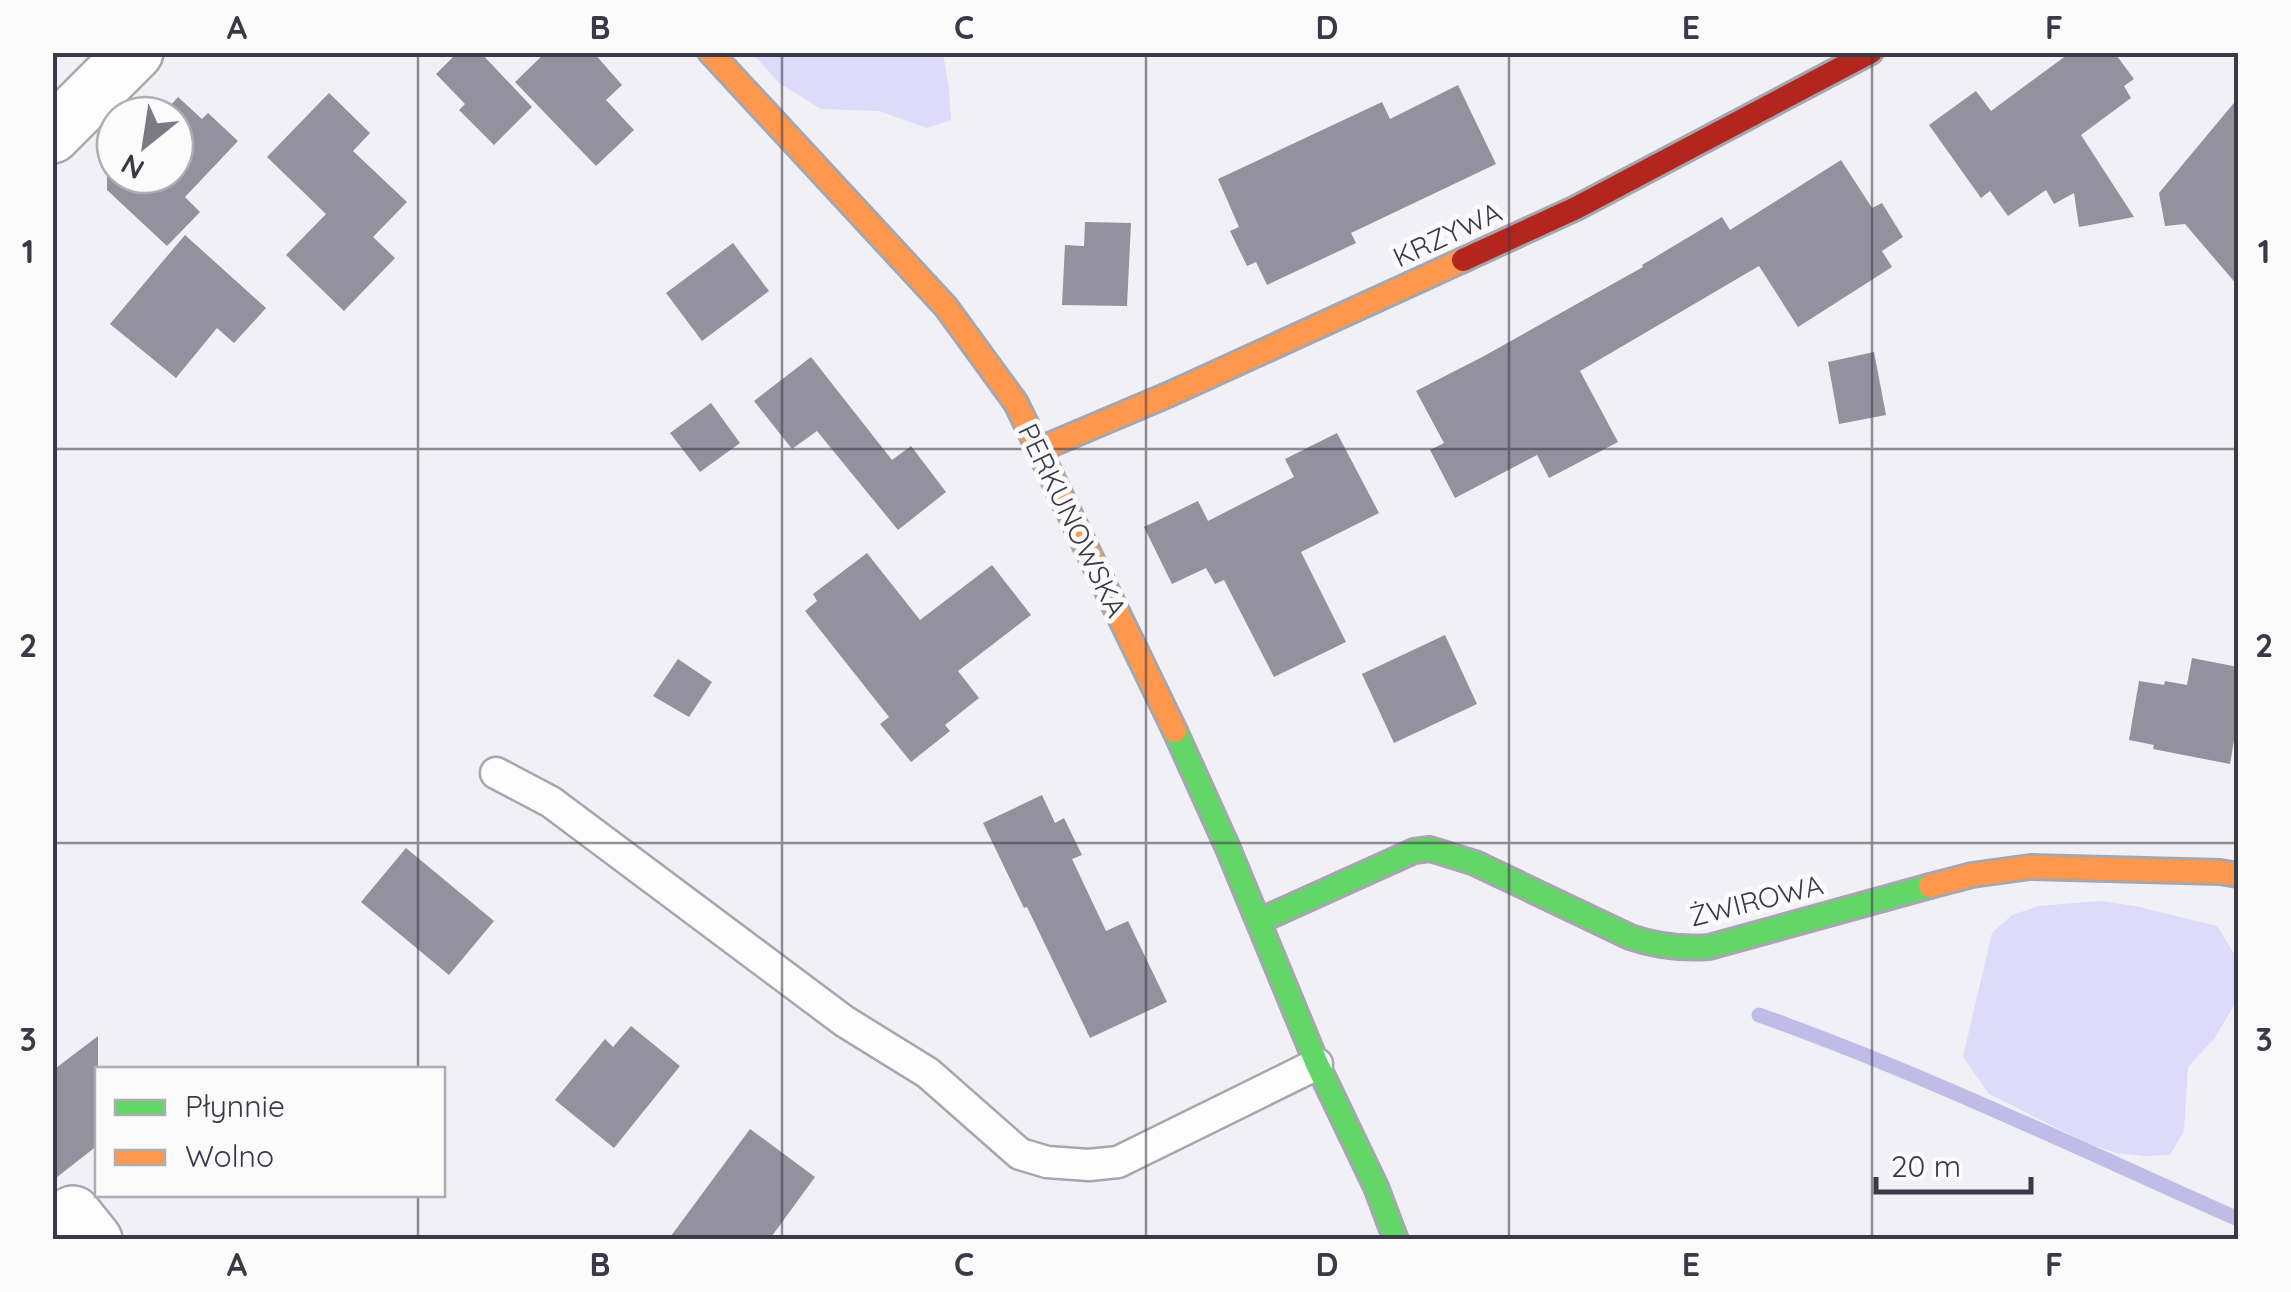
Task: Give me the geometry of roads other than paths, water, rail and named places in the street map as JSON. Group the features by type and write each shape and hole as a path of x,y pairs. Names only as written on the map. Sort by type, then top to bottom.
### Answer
{"street":[{"path":"52,135 135,52"},
{"name":"PERKUNOWSKA","path":"710,52 946,307 1016,402 1159,694 1396,1240"},
{"name":"KRZYWA","path":"1038,450 1170,394 1576,208 1872,52"},
{"name":"ŻWIROWA","path":"1259,920 1414,851 1430,849 1475,863 1630,937 1677,950 1709,948 1955,879 2030,867 2238,875"}],"lane":[{"path":"496,773 551,802 844,1021 928,1073 1020,1154 1047,1162 1118,1162 1317,1064"}],"waterway":[{"path":"1759,1015 1941,1087 2238,1219"}]}
